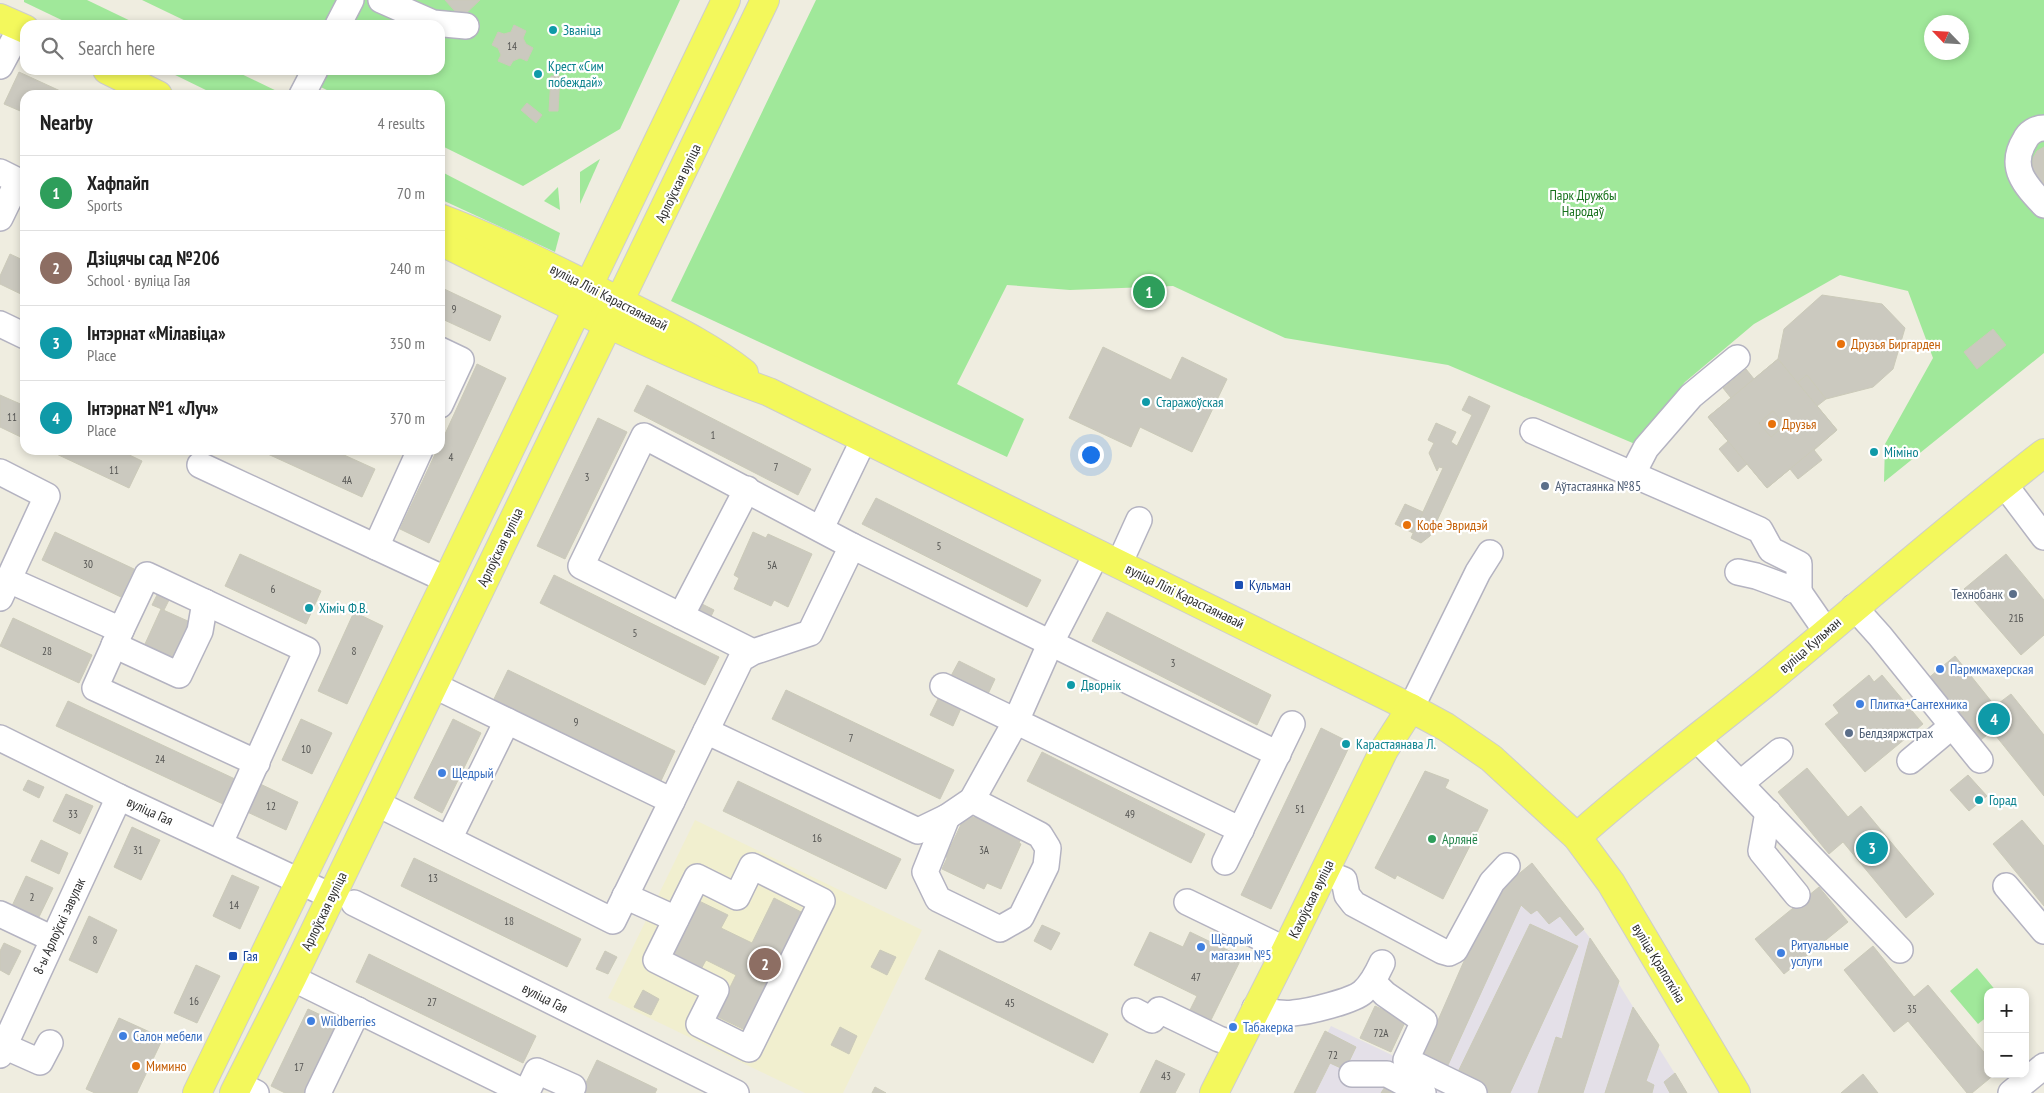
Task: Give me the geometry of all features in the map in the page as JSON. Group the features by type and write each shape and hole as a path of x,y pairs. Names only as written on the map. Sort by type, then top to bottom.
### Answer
{"main road":[{"path":"197,1093 447,580 726,0"},
{"name":"Арлоўская вуліца","path":"243,1090 292,978 343,899 376,802 766,0"},
{"path":"118,75 148,90"},
{"name":"вуліца Лілі Карастаянавай","path":"445,221 583,298 614,313 699,366 769,392 1412,708 1446,727 1491,758 1577,837"},
{"name":"вуліца Лілі Карастаянавай","path":"445,243 583,298"},
{"name":"вуліца Кульман","path":"1577,837 1620,799 2044,453"},
{"name":"Кахоўская вуліца","path":"1214,1093 1384,750 1412,708"},
{"name":"вуліца Крапоткіна","path":"1577,837 1611,883 1736,1093"}],"street":[{"path":"341,20 351,0"},
{"path":"381,0 426,20"},
{"path":"445,24 466,26"},
{"path":"0,66 15,25"},
{"path":"305,90 312,75"},
{"path":"2044,128 2040,128 2028,135 2018,150 2018,170 2028,188 2044,205"},
{"path":"0,218 17,176"},
{"path":"0,324 20,334"},
{"path":"445,352 461,360 445,394"},
{"path":"1632,475 1646,448 1691,396 1738,358"},
{"path":"1533,430 1760,530 1771,550 1799,564 1799,592 1826,631"},
{"path":"753,652 580,566 644,436 852,546 1278,754"},
{"path":"821,528 864,439"},
{"path":"376,547 418,455"},
{"path":"200,465 447,580"},
{"path":"0,472 47,496 5,589 117,637 178,675 200,632 205,602"},
{"path":"2004,484 2043,533"},
{"path":"681,616 747,489"},
{"path":"706,731 918,831 947,817 972,800 1016,721 1050,642 1108,558 1139,520"},
{"path":"376,802 613,920 741,659 753,652 810,634 852,546"},
{"path":"1412,708 1474,580 1490,553"},
{"path":"1738,572 1756,576 1799,592"},
{"path":"220,843 257,763 307,650 147,575 95,688 257,763"},
{"path":"1854,607 1880,636 1980,760"},
{"path":"433,685 672,801"},
{"path":"943,686 1241,830"},
{"path":"449,839 507,721"},
{"path":"1226,862 1292,724"},
{"path":"1910,761 1952,726"},
{"name":"вуліца Гая","path":"0,738 119,797 300,882 343,899 736,1093"},
{"path":"1696,738 1900,950"},
{"path":"1741,783 1780,751"},
{"name":"8-ы Арлоўскі завулак","path":"2,1050 119,797"},
{"path":"947,817 925,872 938,899 1000,929 1020,917 1046,866 1048,848 1040,835 972,800"},
{"path":"1768,812 1761,851 1797,895"},
{"path":"752,866 822,901 749,1049 699,1024 716,990 656,960 676,919 697,877 737,896 752,866"},
{"path":"1324,872 1344,880 1347,895 1354,904 1449,953 1455,950 1492,882 1507,866"},
{"path":"2006,886 2044,932"},
{"path":"625,896 676,919"},
{"path":"1187,902 1286,950"},
{"path":"0,914 53,939"},
{"path":"1255,1008 1277,1013 1294,1013 1346,1001 1362,994 1377,972 1385,994 1424,1021 1406,1060 1474,1093"},
{"path":"292,978 527,1093 537,1071 573,1087 570,1093"},
{"path":"318,1093 358,1010"},
{"path":"1135,1011 1152,1020 1159,1010 1218,1039 1237,1046"},
{"path":"2,1050 40,1062 50,1043"},
{"path":"2011,1093 2044,1066"},
{"path":"1352,1074 1387,1074 1423,1093"}],"shaded area":[{"path":"695,820 922,930 843,1093 805,1093 608,998"},
{"path":"1532,863 1590,938 1687,1093 1296,1093 1331,1026 1417,1067 1493,895"}],"green space":[{"path":"24,0 87,0 129,20 62,20 24,2"},
{"path":"142,0 680,0 620,129 523,186 445,147 445,90 327,90 296,75 445,75 445,20 184,20"},
{"name":"Парк Дружбы Народаў","path":"816,0 2044,0 2044,353 1884,482 1885,444 1933,358 1908,291 1840,275 1754,324 1685,382 1635,444 1448,365 1285,338 1173,286 1070,290 1007,285 957,384 1024,419 1007,457 671,301"},
{"path":"175,75 243,75 275,90 206,90"},
{"path":"600,159 580,204 580,172"},
{"path":"445,174 560,233 555,252 445,201"},
{"path":"558,187 560,210 544,201"},
{"path":"1977,968 1994,988 1984,988 1984,1019 1978,1024 1950,991"}],"building":[{"path":"445,0 480,0 461,18"},
{"name":"Званіца","path":"551,24 559,28 556,36 547,31"},
{"path":"514,25 526,31 523,38 526,44 533,48 527,61 520,58 513,61 510,66 498,61 501,55 498,48 492,45 498,32 504,34 511,32"},
{"path":"19,72 20,75 26,75 58,90 20,90 20,111 4,104"},
{"path":"551,76 560,76 558,111 549,111"},
{"path":"527,103 542,115 536,123 521,110"},
{"path":"2044,147 2044,185 2040,184 2034,176 2032,168 2033,158 2037,151"},
{"path":"10,254 20,259 20,294 0,284 0,276"},
{"path":"445,289 501,316 490,341 445,320"},
{"name":"Друзья Биргарден","path":"1822,295 1882,304 1905,328 1893,369 1873,387 1826,399 1807,375 1797,383 1778,359 1784,329"},
{"path":"1993,329 2006,345 1977,369 1964,352"},
{"name":"Старажоўская","path":"1103,347 1171,380 1182,357 1227,379 1192,452 1140,427 1131,447 1069,418"},
{"name":"Друзья","path":"1778,359 1797,383 1807,375 1826,399 1817,406 1837,430 1814,450 1822,460 1798,479 1790,469 1767,488 1747,464 1738,472 1719,449 1728,441 1708,417 1731,398 1723,388 1746,369 1754,379"},
{"name":"Друзья","path":"1778,359 1837,430 1767,488 1708,417"},
{"path":"477,364 506,378 429,543 400,529 435,455 445,455 445,434"},
{"path":"647,385 811,469 798,495 634,411"},
{"path":"0,395 20,404 20,437 0,427"},
{"path":"1469,396 1490,406 1430,536 1421,543 1411,538 1443,468 1439,467 1437,471 1429,453 1434,443 1428,440 1436,423 1456,432 1451,442 1457,446 1472,415 1462,410"},
{"path":"1773,411 1785,425 1771,437 1759,423"},
{"path":"598,418 627,432 565,559 537,546"},
{"path":"59,455 129,455 142,461 129,488"},
{"path":"270,455 344,455 375,469 362,497"},
{"path":"876,498 1041,580 1027,607 862,524"},
{"path":"1405,504 1423,512 1413,533 1395,524"},
{"path":"55,532 134,569 121,597 42,560"},
{"path":"753,532 766,538 768,534 812,554 788,607 774,600 771,606 734,589 739,578 734,575"},
{"path":"240,554 321,591 306,624 225,586"},
{"path":"2006,554 2044,600 2044,635 2021,655 1964,589"},
{"path":"554,575 719,657 705,685 540,603"},
{"path":"159,591 171,596 164,610 152,605"},
{"path":"698,602 714,610 707,625 690,616"},
{"path":"161,609 190,622 173,658 145,644"},
{"path":"354,612 383,626 347,704 318,691"},
{"path":"1107,612 1271,695 1257,725 1092,641"},
{"path":"13,618 92,655 79,683 0,646"},
{"path":"1955,656 1995,706 2011,694 2044,735 2044,796 1992,731 1977,743 1926,680"},
{"path":"959,661 995,679 988,694 951,676"},
{"path":"508,670 675,751 660,783 493,701"},
{"path":"1869,675 1874,682 1882,675 1923,724 1865,772 1825,724 1839,713 1833,705"},
{"path":"786,690 954,770 940,799 772,719"},
{"path":"941,693 963,704 953,726 930,715"},
{"path":"68,701 235,779 223,804 56,726"},
{"path":"301,719 332,733 312,774 282,760"},
{"path":"453,719 481,733 442,813 414,798"},
{"path":"1321,728 1351,743 1271,909 1241,895"},
{"path":"1042,752 1205,834 1191,863 1027,781"},
{"path":"1807,768 1848,817 1861,806 1934,894 1906,918 1843,842 1829,854 1778,792"},
{"name":"Арлянё","path":"1425,771 1449,780 1445,788 1488,810 1443,899 1397,875 1395,879 1375,868"},
{"path":"1968,775 1987,796 1969,811 1950,790"},
{"path":"28,780 44,787 39,798 23,790"},
{"path":"738,781 901,859 886,889 723,811"},
{"path":"256,782 298,802 286,830 243,810"},
{"path":"66,794 93,806 80,834 53,821"},
{"path":"966,814 975,818 976,815 1022,836 1019,843 1021,844 1001,889 987,883 984,889 942,869 947,858 946,856"},
{"path":"2022,820 2044,846 2044,906 1993,844"},
{"path":"132,827 160,840 141,880 114,867"},
{"path":"41,840 68,853 59,874 31,861"},
{"path":"414,858 581,939 567,967 401,886"},
{"path":"1532,863 1584,929 1576,936 1560,916 1549,924 1537,910 1531,914 1521,905 1443,1076 1418,1066 1493,895"},
{"path":"232,875 259,887 240,929 213,916"},
{"path":"26,876 53,888 38,919 12,906"},
{"path":"1819,887 1848,922 1784,974 1755,939"},
{"path":"774,898 805,914 747,1031 716,1016 736,975 706,960 699,973 668,957 697,900 728,915 721,928 752,943"},
{"path":"89,916 117,930 97,973 69,960"},
{"path":"1530,924 1578,946 1510,1093 1489,1093 1455,1078"},
{"path":"1042,925 1060,933 1051,950 1034,941"},
{"path":"1150,932 1183,947 1190,932 1242,957 1211,1020 1190,1010 1197,996 1134,965"},
{"path":"1590,938 1619,981 1583,1093 1538,1093 1556,1037 1562,1039"},
{"path":"4,943 21,951 9,975 0,970 0,951"},
{"path":"1873,946 1914,997 1928,985 1984,1052 1984,1078 1990,1078 1972,1093 1967,1093 1908,1021 1894,1032 1844,970"},
{"path":"880,950 896,957 887,975 871,967"},
{"path":"939,950 1108,1034 1093,1063 925,979"},
{"path":"605,951 617,957 608,974 596,969"},
{"path":"369,954 536,1036 523,1063 356,982"},
{"path":"196,965 220,976 197,1023 174,1013"},
{"path":"643,990 659,999 651,1015 634,1007"},
{"path":"1375,1006 1406,1020 1391,1052 1360,1038"},
{"path":"1633,1007 1659,1045 1646,1081 1654,1085 1652,1093 1605,1093"},
{"path":"308,1009 338,1023 305,1093 285,1093 271,1086"},
{"path":"119,1018 163,1038 137,1093 95,1093 86,1089"},
{"path":"840,1027 857,1036 849,1054 831,1045"},
{"path":"1325,1031 1356,1047 1345,1070 1330,1063 1315,1093 1294,1093"},
{"path":"597,1060 657,1089 655,1093 581,1093"},
{"path":"1156,1060 1185,1074 1175,1093 1140,1093"},
{"path":"1675,1073 1687,1093 1670,1093 1664,1082"},
{"path":"1863,1074 1878,1093 1841,1093"},
{"path":"1390,1079 1413,1093 1381,1093"},
{"path":"875,1087 886,1093 872,1093"}],"place":[{"name":"Званіца","path":"553,30"},
{"name":"Крест «Сим побеждай»","path":"538,74"},
{"name":"Хафпайп","path":"1149,292"},
{"name":"Друзья Биргарден","path":"1841,344"},
{"name":"Старажоўская","path":"1146,402"},
{"name":"Друзья","path":"1772,424"},
{"name":"Міміно","path":"1874,452"},
{"name":"Аўтастаянка №85","path":"1545,486"},
{"name":"Кофе Эвридэй","path":"1407,525"},
{"name":"Кульман","path":"1239,585"},
{"name":"Технобанк","path":"2013,594"},
{"name":"Хіміч Ф.В.","path":"309,608"},
{"name":"Пармкмахерская","path":"1940,669"},
{"name":"Дворнік","path":"1071,685"},
{"name":"Плитка+Сантехника","path":"1860,704"},
{"name":"Інтэрнат №1 «Луч»","path":"1994,719"},
{"name":"Белдзяржстрах","path":"1849,733"},
{"name":"Карастаянава Л.","path":"1346,744"},
{"name":"Щедрый","path":"442,773"},
{"name":"Горад","path":"1979,800"},
{"name":"Арлянё","path":"1432,839"},
{"name":"Інтэрнат «Мілавіца»","path":"1872,848"},
{"name":"Щедрый магазин №5","path":"1201,947"},
{"name":"Ритуальные услуги","path":"1781,953"},
{"name":"Гая","path":"233,956"},
{"name":"Дзіцячы сад №206","path":"765,964"},
{"name":"Wildberries","path":"311,1021"},
{"name":"Табакерка","path":"1233,1027"},
{"name":"Салон мебели","path":"123,1036"},
{"name":"Мимино","path":"136,1066"}]}
